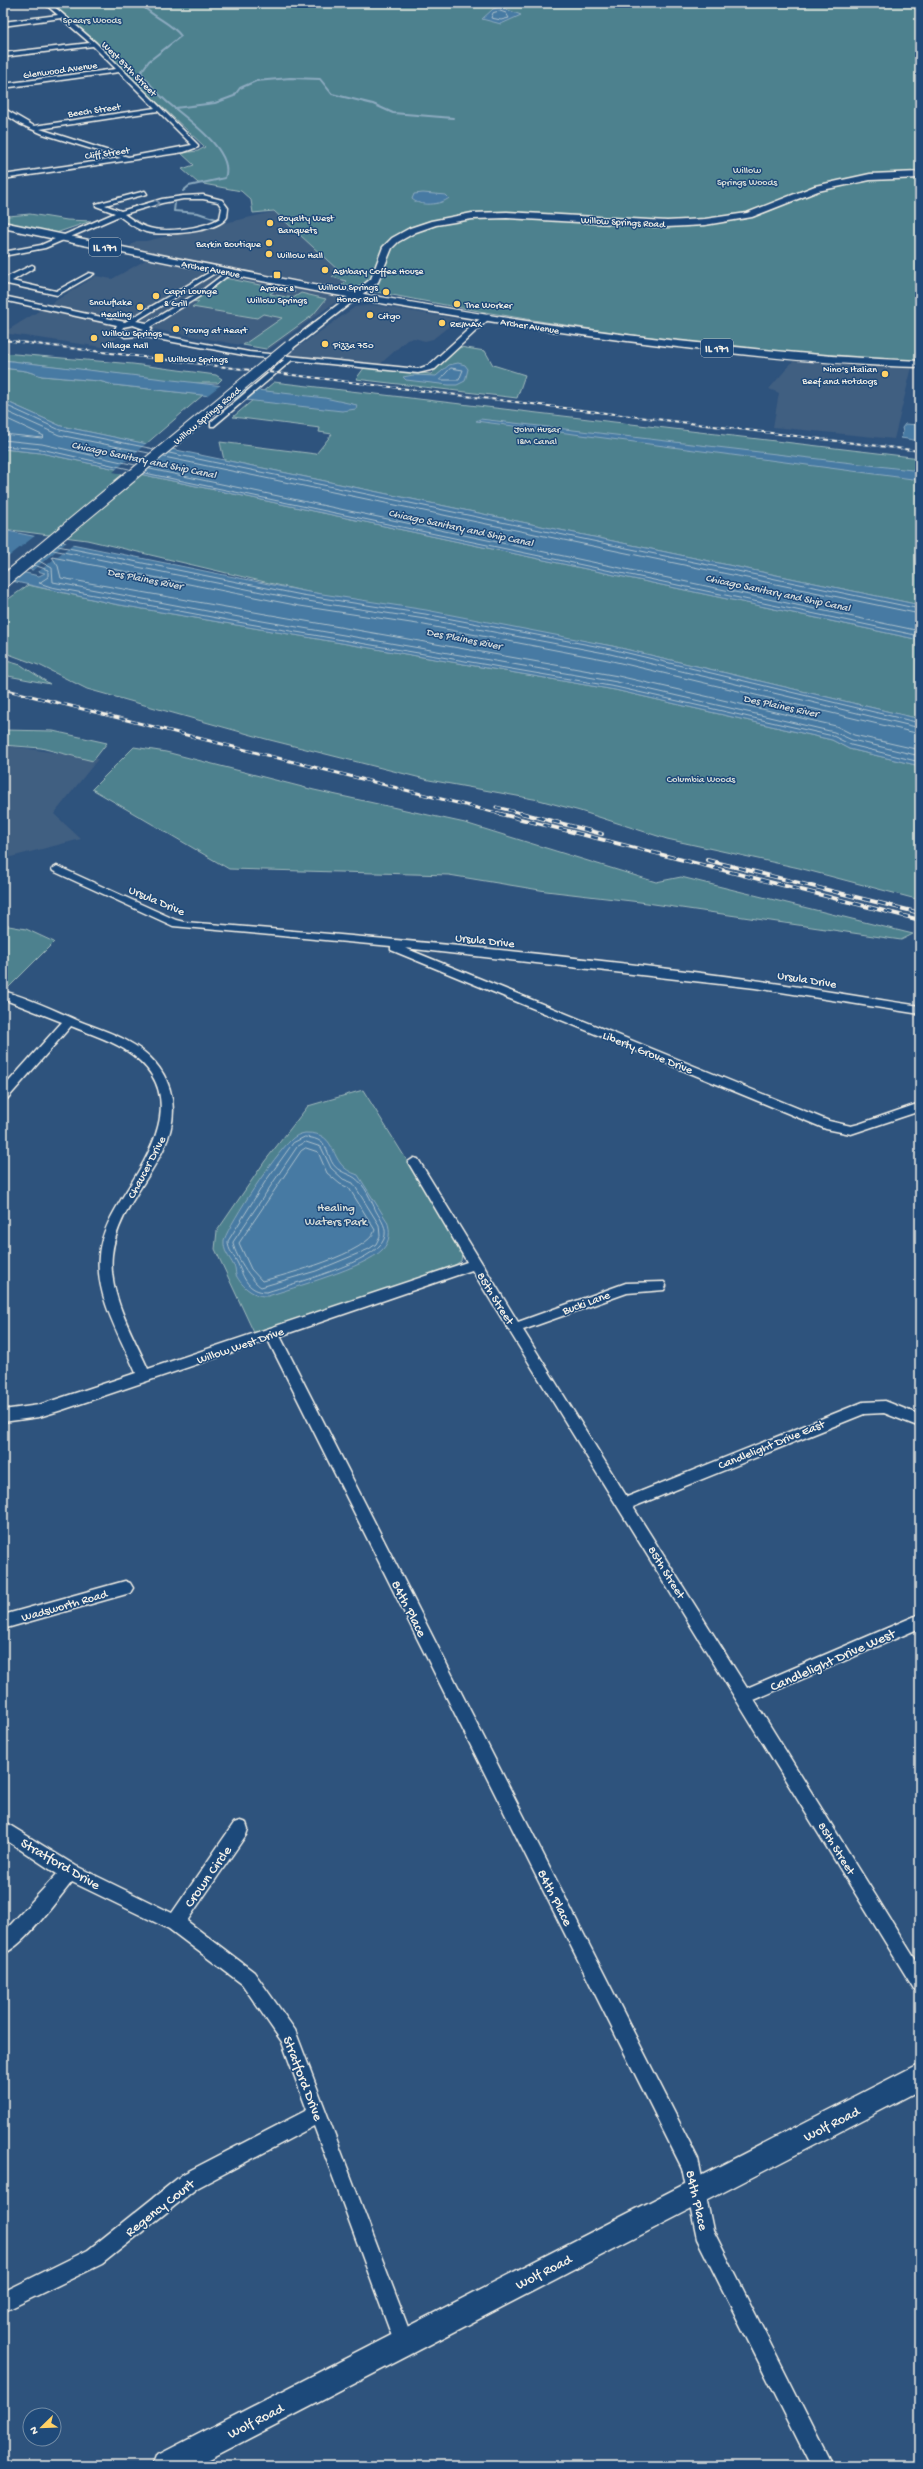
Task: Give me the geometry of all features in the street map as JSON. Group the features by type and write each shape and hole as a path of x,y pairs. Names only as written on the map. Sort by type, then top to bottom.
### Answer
{"main road":[{"name":"Willow Springs Road","path":"3,570 332,307 354,295 375,280 388,247 395,240 414,230 445,220 507,215 667,224 705,222 749,215 815,189 870,178 920,174"},
{"name":"Archer Avenue","path":"3,225 296,285 604,337 756,352 920,364"},
{"path":"296,285 334,298 332,307"},
{"name":"Willow Springs Road","path":"3,582 285,345 342,308 354,295"},
{"name":"Wolf Road","path":"166,2466 920,2076"}],"street":[{"name":"West 87th Street","path":"47,3 94,44 194,143 195,148"},
{"path":"3,24 62,16"},
{"path":"3,55 94,44"},
{"name":"Glenwood Avenue","path":"3,86 120,70"},
{"name":"Beech Street","path":"33,128 159,109"},
{"path":"3,110 33,128 129,159"},
{"name":"Cliff Street","path":"3,177 195,148"},
{"path":"3,168 22,174"},
{"path":"3,254 43,247 119,212 192,198 216,200 223,204 225,208 224,217 220,221 192,228 168,231 142,228 119,212 98,205 145,193"},
{"path":"4,282 32,267"},
{"path":"117,329 190,284 217,270"},
{"path":"140,334 229,272"},
{"path":"4,282 57,293 91,274"},
{"path":"190,284 209,287"},
{"path":"3,298 126,324 142,324 148,328 263,354"},
{"path":"3,303 117,329 124,334 140,334 208,348 290,358 423,370 432,367 486,318"},
{"path":"144,313 151,317 163,317"},
{"path":"214,424 290,358"},
{"name":"Ursula Drive","path":"57,869 173,923 184,925 380,942 755,984 920,1010"},
{"name":"Liberty Grove Drive","path":"380,942 826,1125 851,1130 861,1128 920,1107"},
{"name":"Chaucer Drive","path":"3,995 130,1047 142,1056 154,1070 164,1087 168,1102 168,1119 161,1141 118,1218 109,1237 104,1257 105,1275 111,1294 145,1378"},
{"path":"3,1096 69,1021"},
{"name":"85th Street","path":"414,1162 475,1264 625,1504 920,1983"},
{"name":"Willow West Drive","path":"3,1416 39,1411 145,1378 475,1264"},
{"name":"Bucki Lane","path":"515,1328 626,1288 659,1286"},
{"name":"84th Place","path":"272,1334 691,2166 695,2193 704,2232 822,2466"},
{"name":"Candlelight Drive East","path":"625,1504 863,1408 885,1407 920,1421"},
{"name":"Wadsworth Road","path":"3,1622 125,1588"},
{"name":"Candlelight Drive West","path":"744,1697 920,1621"},
{"name":"Stratford Drive","path":"3,1829 70,1872 175,1923 248,1978 289,2036 404,2343"},
{"name":"Crown Circle","path":"175,1923 240,1829"},
{"path":"3,1945 25,1924 70,1872"},
{"name":"Regency Court","path":"3,2302 95,2257 190,2181 318,2114"}],"shaded area":[{"path":"277,211 342,269 332,277 346,281 338,288 127,249 136,241 146,241"},
{"path":"151,257 350,296 334,303 268,350 137,326 102,347 3,333 96,276 112,279"},
{"path":"373,305 458,319 433,339 425,341 414,338 407,340 378,366 287,355 355,307"},
{"path":"795,359 912,367 894,439 773,427 779,393 769,389"},
{"path":"3,745 98,759 54,814 81,839 3,859"}],"green space":[{"name":"Willow Springs Woods","path":"51,3 920,3 920,361 774,351 629,334 485,312 342,285 346,281 332,277 339,271 274,211 253,213 251,200 241,191 198,183 182,169 194,165 181,153 198,151 205,147"},
{"path":"30,214 67,220 91,221 53,234 3,223 3,215"},
{"path":"225,278 295,292 269,290 274,291 270,294 293,298 301,293 326,299 313,315 266,349 243,345 282,318 263,314 257,318 192,307 199,302 193,301"},
{"path":"460,347 485,351 493,365 525,375 517,398 356,379 364,368 431,374"},
{"path":"3,353 133,364 216,375 222,379 218,383 191,383 3,360"},
{"path":"3,368 26,371 42,376 99,381 114,385 203,395 146,444 61,426 3,400"},
{"name":"John Husar I&M Canal","path":"274,382 920,458 920,605 224,460 220,442 316,454 332,434 319,432 320,428 233,417"},
{"path":"3,449 41,453 920,640 920,719 612,646 303,591 87,540 3,529"},
{"name":"Columbia Woods","path":"28,585 114,604 615,690 832,740 849,749 920,766 920,900 799,868 667,839 580,811 539,800 429,780 266,739 87,689 41,666 3,652 3,603"},
{"path":"3,660 21,665 50,684 3,675"},
{"path":"3,730 53,731 107,743 93,761 41,748 3,745"},
{"path":"134,747 166,752 314,790 465,823 656,882 681,877 913,934 901,940 640,902 546,891 449,875 229,869 92,789"},
{"path":"3,925 26,929 54,942 6,990 3,989"},
{"name":"Healing Waters Park","path":"363,1090 459,1244 462,1254 461,1261 452,1267 255,1335 215,1249 217,1231 265,1161 308,1106"}],"water":[{"path":"500,7 521,15 501,24 482,19 493,9"},
{"path":"423,193 446,195 449,198 436,204 420,203 412,199 414,194"},
{"path":"3,360 325,398 357,405 356,409 342,411 114,385 99,381 42,376 26,371 3,368"},
{"path":"458,363 465,365 468,369 465,381 457,385 406,380 403,377 413,375 436,376 449,365"},
{"name":"Chicago Sanitary and Ship Canal","path":"3,400 61,426 920,605 920,640 41,453 3,449"},
{"path":"480,419 920,471 920,480 476,421"},
{"path":"905,424 920,425 920,441 901,438 903,432 902,428"},
{"name":"Des Plaines River","path":"3,530 303,591 426,610 612,646 920,719 920,766 849,749 832,740 615,690 114,604 3,579 3,568 39,576 45,573 3,563"},
{"path":"305,1133 317,1134 324,1138 329,1143 341,1164 348,1170 358,1175 387,1221 389,1232 387,1244 373,1257 345,1270 268,1296 258,1295 245,1287 236,1275 235,1267 225,1251 224,1240 228,1230 244,1203 274,1159 297,1135"}],"pier":[{"path":"222,384 245,387 231,399 205,397"},
{"path":"148,442 173,447 137,477 113,472"},
{"path":"36,535 61,540 25,570 3,565 3,561"},
{"path":"68,541 74,543 38,572 32,571"}],"waterway":[{"path":"147,3 145,8 173,28 181,36 149,61 141,72 152,87 162,97 206,134 223,156 226,167 225,178 189,186 183,191"},
{"path":"175,108 215,103 234,96 240,88 256,81 290,78 320,79 332,94 373,104 393,113 453,118"},
{"path":"175,203 174,211 198,213 216,219"}],"railway":[{"path":"3,340 920,451"},
{"path":"3,689 501,814"},
{"path":"496,807 523,814"},
{"path":"497,813 920,920"},
{"path":"523,814 602,834"},
{"path":"707,860 920,913"}],"place":[{"name":"Royalty West Banquets","path":"270,223"},
{"name":"Barkin Boutique","path":"269,243"},
{"name":"Willow Hall","path":"269,254"},
{"name":"Ashbary Coffee House","path":"325,270"},
{"name":"Archer & Willow Springs","path":"277,275"},
{"name":"Willow Springs Honor Roll","path":"386,292"},
{"name":"Capri Lounge & Grill","path":"156,296"},
{"name":"The Worker","path":"457,304"},
{"name":"Snowflake Healing","path":"140,307"},
{"name":"Citgo","path":"370,315"},
{"name":"RE/MAX","path":"442,323"},
{"name":"Young at Heart","path":"176,329"},
{"name":"Willow Springs Village Hall","path":"94,338"},
{"name":"Pizza 750","path":"325,344"},
{"name":"Willow Springs","path":"159,358"},
{"name":"Nino's Italian Beef and Hotdogs","path":"885,374"}],"park label":[{"name":"Spears Woods","path":"92,19"}]}
